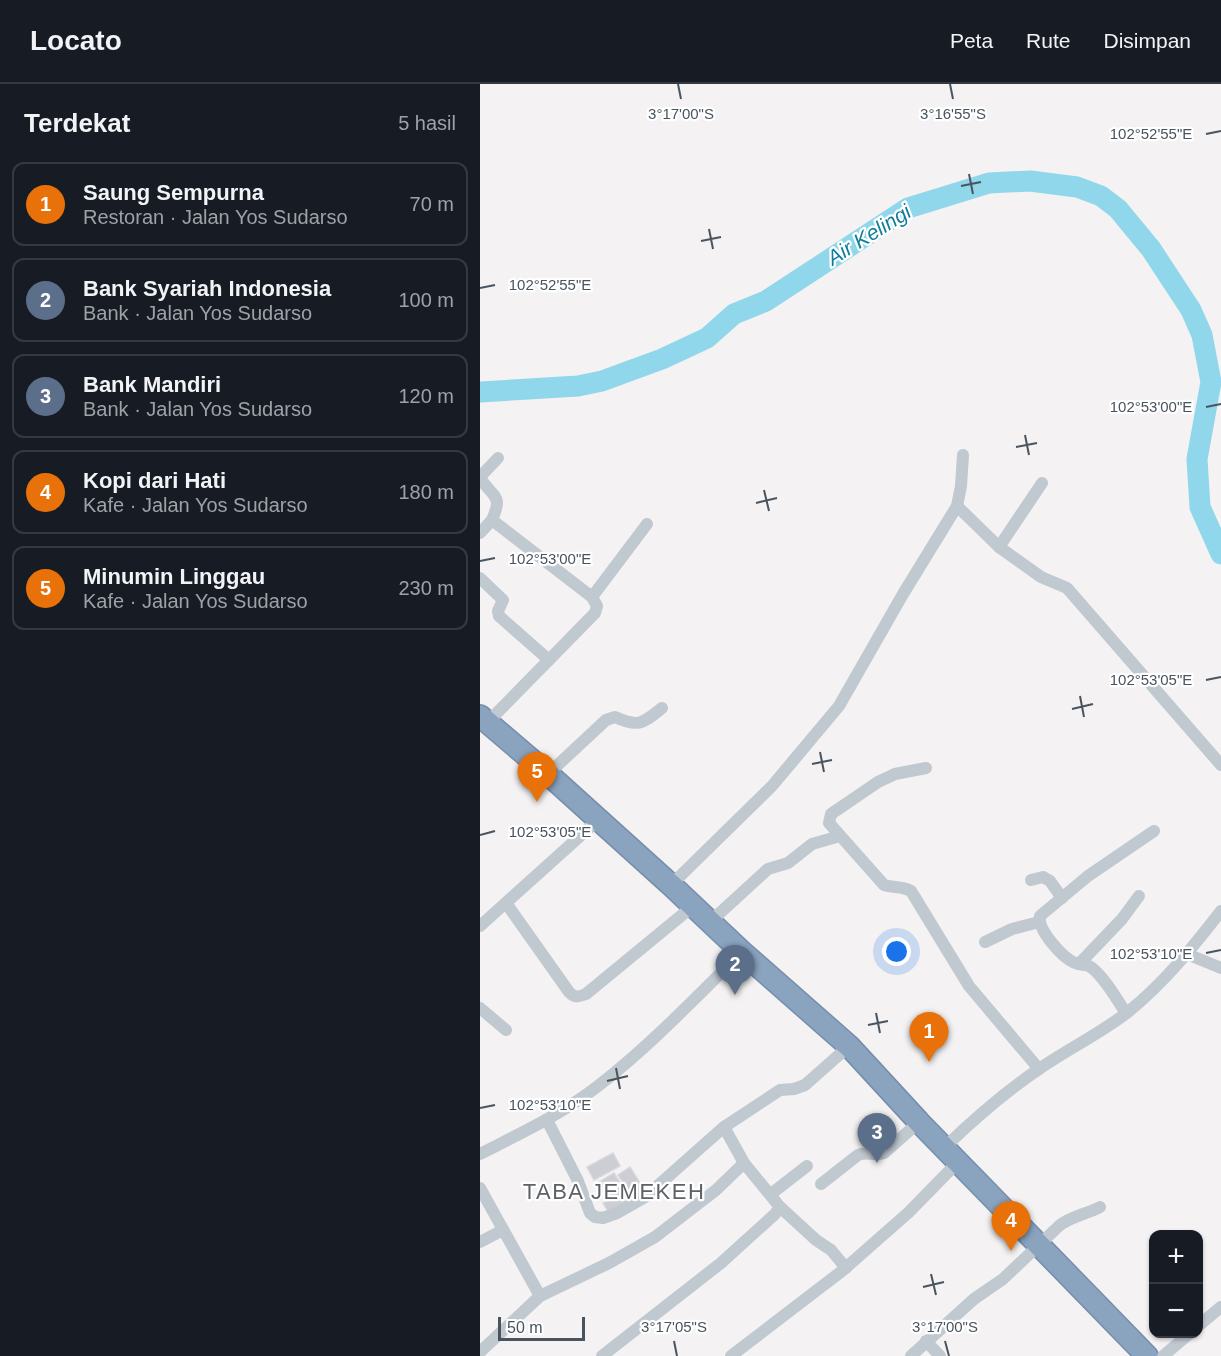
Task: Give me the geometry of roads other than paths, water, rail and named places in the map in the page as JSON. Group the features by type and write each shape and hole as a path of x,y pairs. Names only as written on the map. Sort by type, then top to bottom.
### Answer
{"highway":[{"path":"484,719 849,1046 919,1122 1147,1356"}],"street":[{"path":"671,885 772,786 839,706 957,506 963,455"},
{"path":"480,533 492,520 499,503 498,498 482,482 481,476 498,458"},
{"path":"999,547 1042,483"},
{"path":"957,506 999,547 1041,577 1067,588 1221,765"},
{"path":"484,719 549,660 595,613 597,606 592,597 492,520"},
{"path":"592,597 647,524"},
{"path":"480,578 503,600 498,611 499,616 549,660"},
{"path":"548,774 606,720 615,717 631,724 639,724 662,708"},
{"path":"926,768 895,774 878,782 831,814 829,823 884,885 902,886 911,891 969,986 1039,1069"},
{"path":"480,926 598,820"},
{"path":"1126,1013 1095,970 1086,964 1072,962 1044,934 1039,921 1040,916 1088,876 1154,831"},
{"path":"710,922 768,869 788,863 812,844 840,836"},
{"path":"1031,880 1043,877 1050,881 1062,898"},
{"path":"1079,964 1122,918 1138,896"},
{"path":"506,903 569,992 578,997 602,982 693,906"},
{"path":"732,1356 846,1268 908,1213 980,1114 1039,1069 1126,1013 1151,992 1187,954 1221,911"},
{"path":"985,942 1012,928 1039,921"},
{"path":"480,1154 547,1120 598,1087 635,1057 742,952"},
{"path":"1187,954 1221,968"},
{"path":"480,1008 506,1029"},
{"path":"547,1120 578,1181 590,1213 595,1217 603,1218 645,1197 724,1127 780,1090 805,1085 849,1046"},
{"path":"821,1184 864,1152 884,1153 919,1122"},
{"path":"724,1127 744,1163 780,1207 816,1240 831,1250 846,1268"},
{"path":"480,1352 540,1296 609,1263 655,1237 716,1190 744,1163"},
{"path":"771,1194 807,1166"},
{"path":"480,1188 540,1296"},
{"path":"602,1356 721,1263 780,1207"},
{"path":"911,1356 974,1299 1003,1279 1038,1244 1066,1221 1100,1207"},
{"path":"480,1242 503,1230"},
{"path":"1203,1322 1221,1306"},
{"path":"1163,1356 1185,1338"},
{"path":"926,1341 940,1356"}],"waterway":[{"name":"Air Kelingi","path":"480,392 578,386 602,381 662,359 707,338 734,314 766,301 908,208 989,183 1030,181 1077,187 1101,196 1118,209 1151,249 1191,310 1202,335 1211,382 1197,459 1200,507 1221,554"}],"place":[{"name":"Minumin Linggau","path":"537,802"},
{"name":"Bank Syariah Indonesia","path":"735,995"},
{"name":"Saung Sempurna","path":"929,1062"},
{"name":"Bank Mandiri","path":"877,1163"},
{"name":"Kopi dari Hati","path":"1011,1251"}],"district":[{"name":"TABA JEMEKEH","path":"614,1191"}]}
